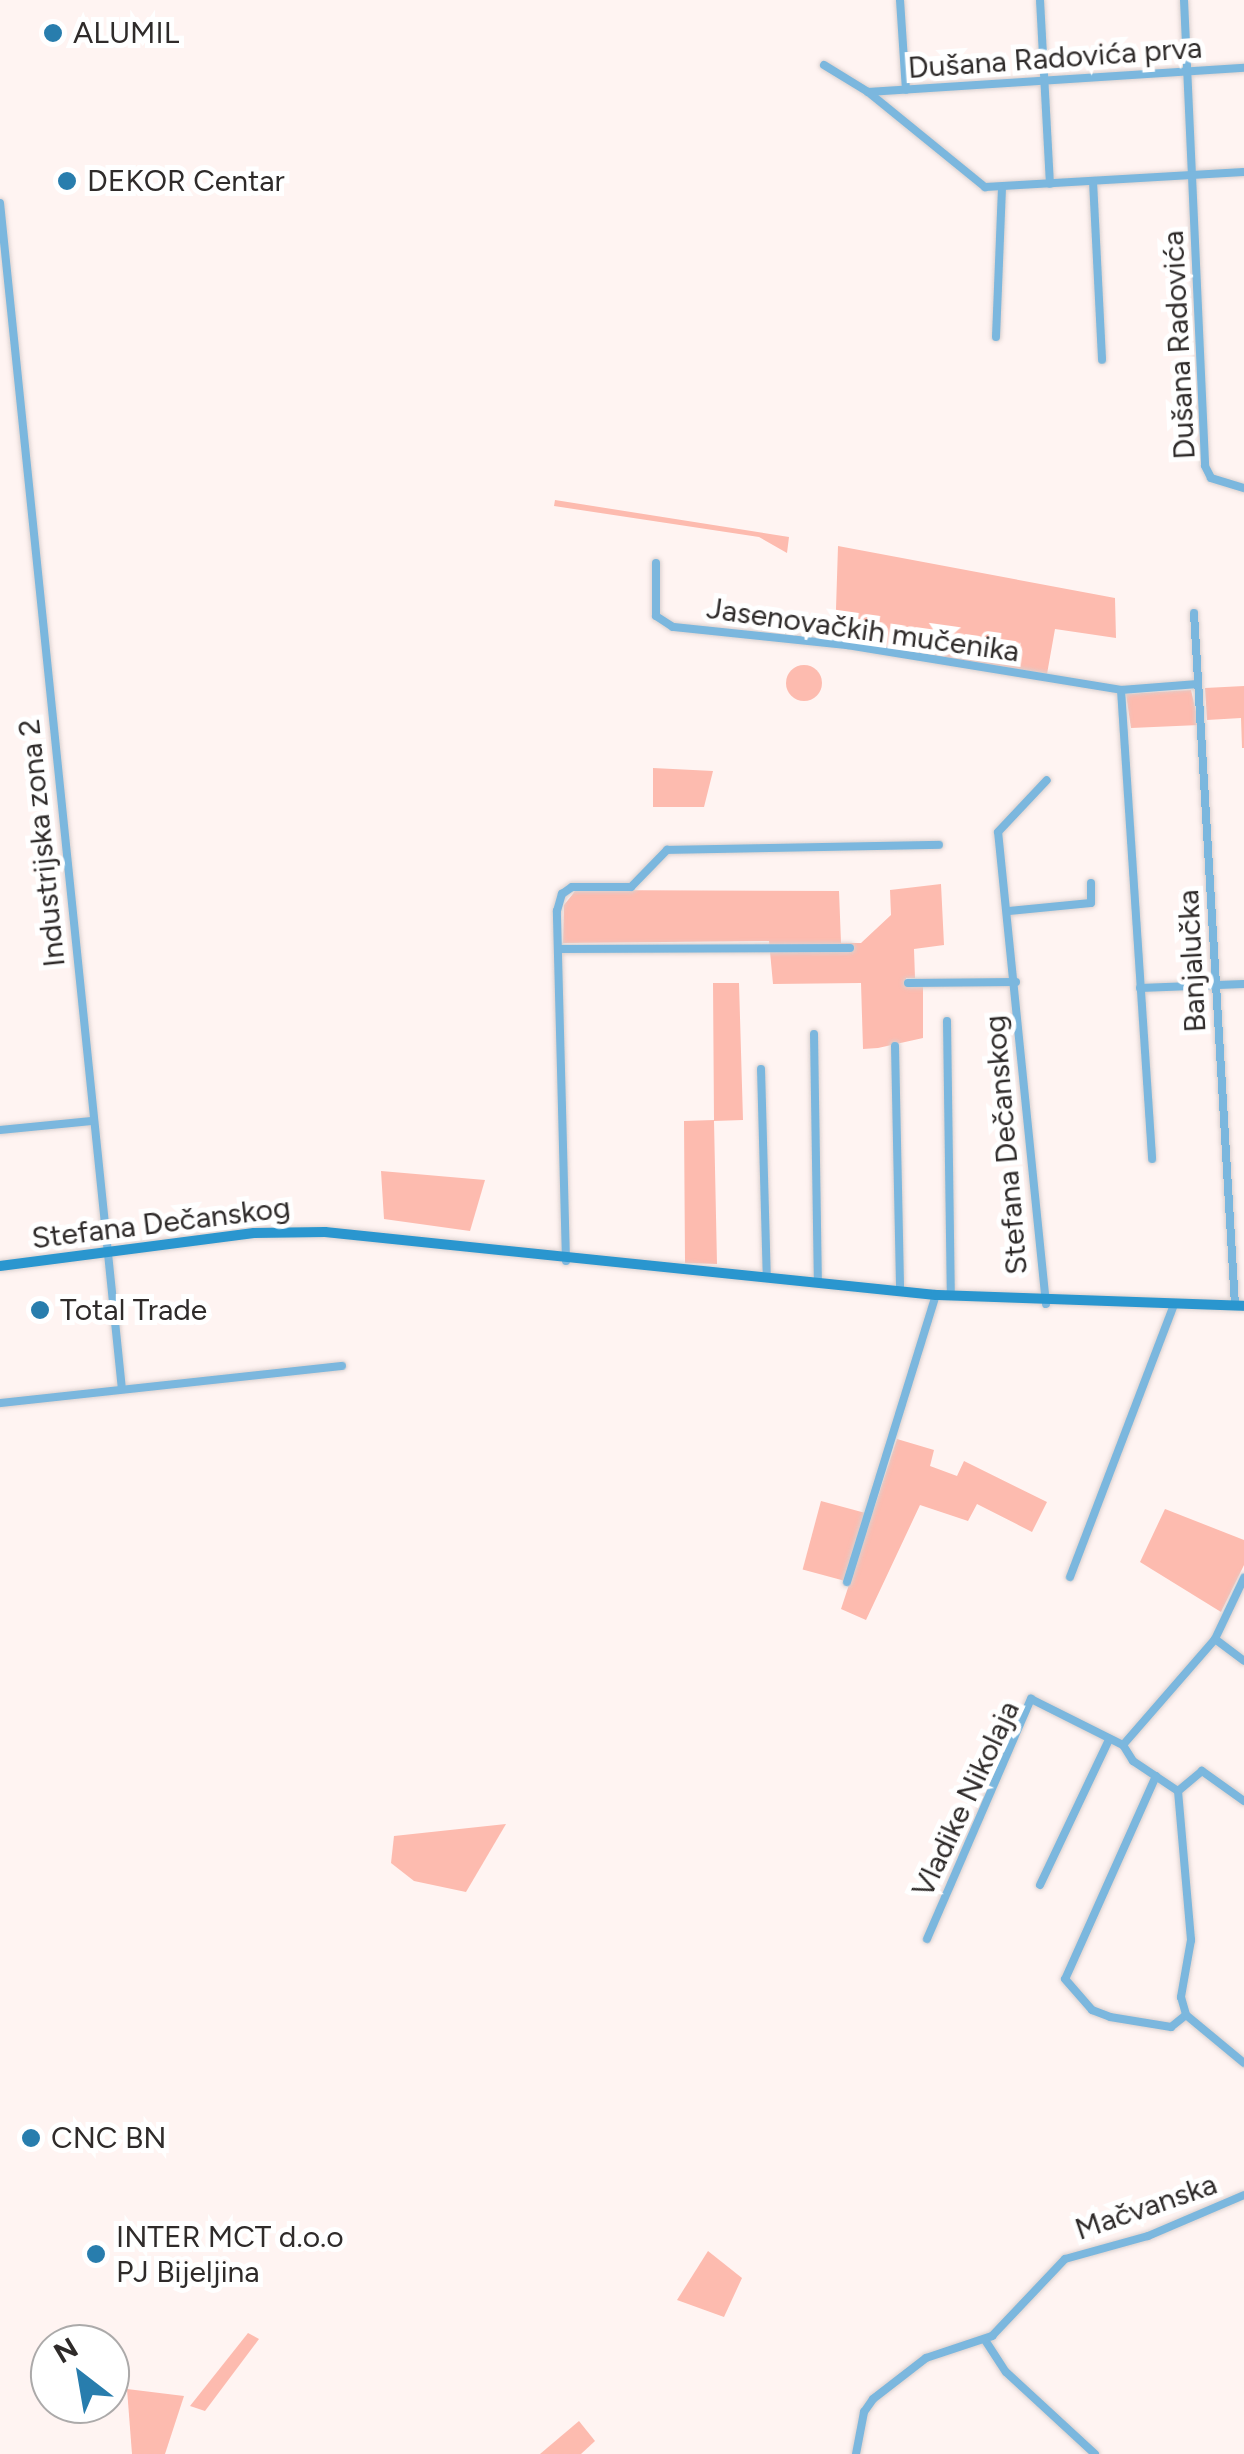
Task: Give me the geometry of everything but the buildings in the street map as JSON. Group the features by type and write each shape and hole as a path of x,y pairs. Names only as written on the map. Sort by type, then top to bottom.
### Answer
{"main road":[{"name":"Stefana Dečanskog","path":"0,1266 292,1231 936,1296 1046,1304 1240,1306"}],"street":[{"path":"900,0 906,90"},
{"path":"1040,0 1050,184"},
{"path":"1184,0 1193,174"},
{"path":"824,65 868,92 974,180 1002,188 1244,172"},
{"name":"Dušana Radovića prva","path":"868,92 1244,68"},
{"name":"Dušana Radovića","path":"1193,174 1205,466 1212,478 1244,488"},
{"path":"1093,181 1102,360"},
{"path":"996,337 1002,188"},
{"name":"Industrijska zona 2","path":"0,202 104,1255 122,1388"},
{"name":"Jasenovačkih mučenika","path":"656,563 656,616 672,627 848,646 1121,690 1198,684"},
{"name":"Banjalučka","path":"1194,614 1240,1306"},
{"path":"1121,690 1152,1159"},
{"name":"Stefana Dečanskog","path":"1046,780 998,832 1046,1304"},
{"path":"566,1261 557,911 562,894 572,887 631,887 667,850 939,845"},
{"path":"1008,911 1091,903 1092,882"},
{"path":"558,949 850,948"},
{"name":"Stefana Dečanskog","path":"908,983 1016,982"},
{"path":"1140,988 1244,984"},
{"path":"947,1021 951,1296"},
{"path":"814,1034 818,1283"},
{"path":"895,1046 900,1292"},
{"path":"762,1069 767,1278"},
{"path":"0,1130 92,1121"},
{"path":"846,1582 936,1296"},
{"path":"1070,1577 1174,1307"},
{"path":"0,1403 342,1366"},
{"path":"1178,1790 1122,1745 1214,1638 1244,1578"},
{"path":"1214,1638 1244,1660"},
{"name":"Vladike Nikolaja","path":"927,1938 1031,1699 1108,1742 1122,1745"},
{"path":"1040,1886 1108,1742"},
{"path":"1178,1790 1202,1771 1244,1801"},
{"path":"1156,1776 1065,1979 1092,2010 1110,2017 1172,2027 1186,2015"},
{"path":"1178,1790 1191,1940 1181,1997 1186,2015 1244,2063"},
{"name":"Mačvanska","path":"856,2454 864,2412 884,2389 926,2358 985,2340 1065,2259 1148,2236 1244,2195"},
{"path":"985,2340 1006,2372 1096,2454"}],"shaded area":[{"path":"555,500 789,537 787,553 759,537 554,506"},
{"path":"838,546 1115,598 1116,638 1055,629 1047,674 835,640"},
{"path":"804,665 817,670 822,683 817,696 804,701 791,696 786,683 791,670"},
{"path":"1244,686 1242,748 1241,718 1207,720 1205,688"},
{"path":"1191,690 1199,725 1131,728 1126,694"},
{"path":"653,768 713,771 704,807 653,807"},
{"path":"941,884 944,945 914,949 915,978 906,978 905,986 923,987 923,1038 878,1048 863,1049 861,983 773,984 769,941 563,943 564,905 576,890 839,891 841,943 861,943 891,915 890,890"},
{"path":"713,983 739,983 743,1120 714,1121 717,1264 685,1263 684,1121 714,1120"},
{"path":"381,1171 485,1180 470,1231 384,1219"},
{"path":"897,1439 934,1450 930,1466 957,1476 964,1461 1047,1502 1032,1532 977,1504 968,1521 920,1505 866,1620 841,1609"},
{"path":"821,1501 865,1513 847,1581 803,1570"},
{"path":"1165,1509 1244,1540 1244,1565 1221,1612 1140,1562"},
{"path":"506,1824 466,1892 414,1881 391,1863 394,1836"},
{"path":"708,2251 742,2278 724,2317 677,2300"},
{"path":"248,2333 259,2339 205,2411 190,2406"},
{"path":"130,2389 184,2396 165,2454 132,2454"},
{"path":"579,2421 595,2441 581,2454 540,2454"}],"place":[{"name":"ALUMIL","path":"53,33"},
{"name":"DEKOR Centar","path":"67,181"},
{"name":"Total Trade","path":"40,1310"},
{"name":"CNC BN","path":"31,2138"},
{"name":"INTER MCT d.o.o PJ Bijeljina","path":"96,2254"}]}
